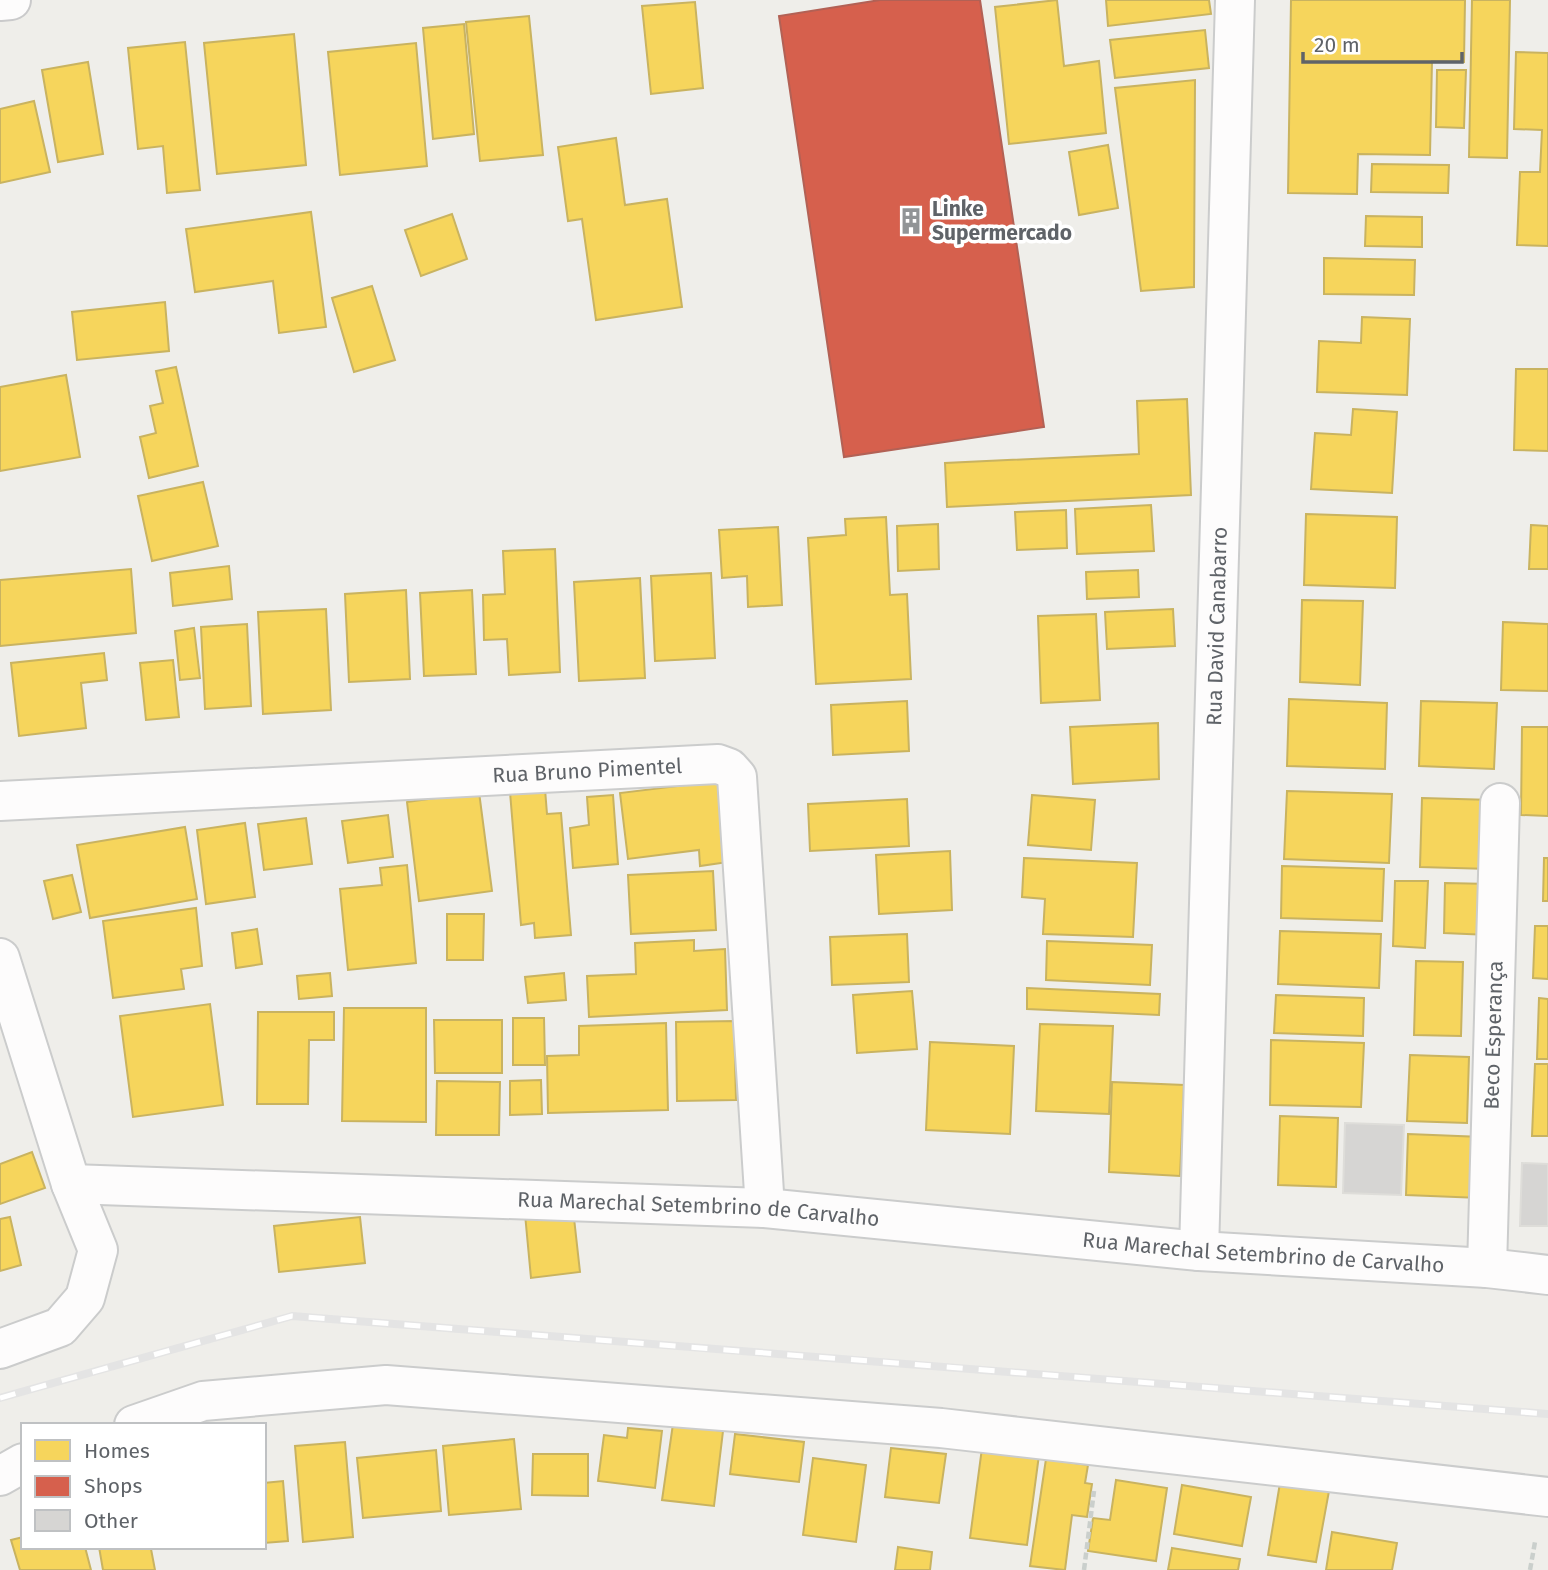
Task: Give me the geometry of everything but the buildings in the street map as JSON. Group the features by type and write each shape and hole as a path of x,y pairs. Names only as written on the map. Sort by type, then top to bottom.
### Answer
{"street":[{"path":"0,1 11,0"},
{"name":"Rua David Canabarro","path":"1199,1251 1235,0"},
{"name":"Rua Bruno Pimentel","path":"0,801 718,764 729,768 737,777 765,1208"},
{"name":"Beco Esperança","path":"1487,1268 1500,803"},
{"path":"0,958 71,1184 98,1250 85,1298 60,1327 0,1349"},
{"name":"Rua Marechal Setembrino de Carvalho","path":"71,1184 765,1208 1199,1251 1487,1268 1548,1275"},
{"path":"140,1423 203,1401 386,1385 940,1428 1548,1497"},
{"path":"0,1476 21,1464"}],"path":[{"path":"1084,1570 1099,1445"}],"railway":[{"path":"0,1398 292,1316 1548,1414"}],"place":[{"name":"Linke Supermercado","path":"911,221"}]}
